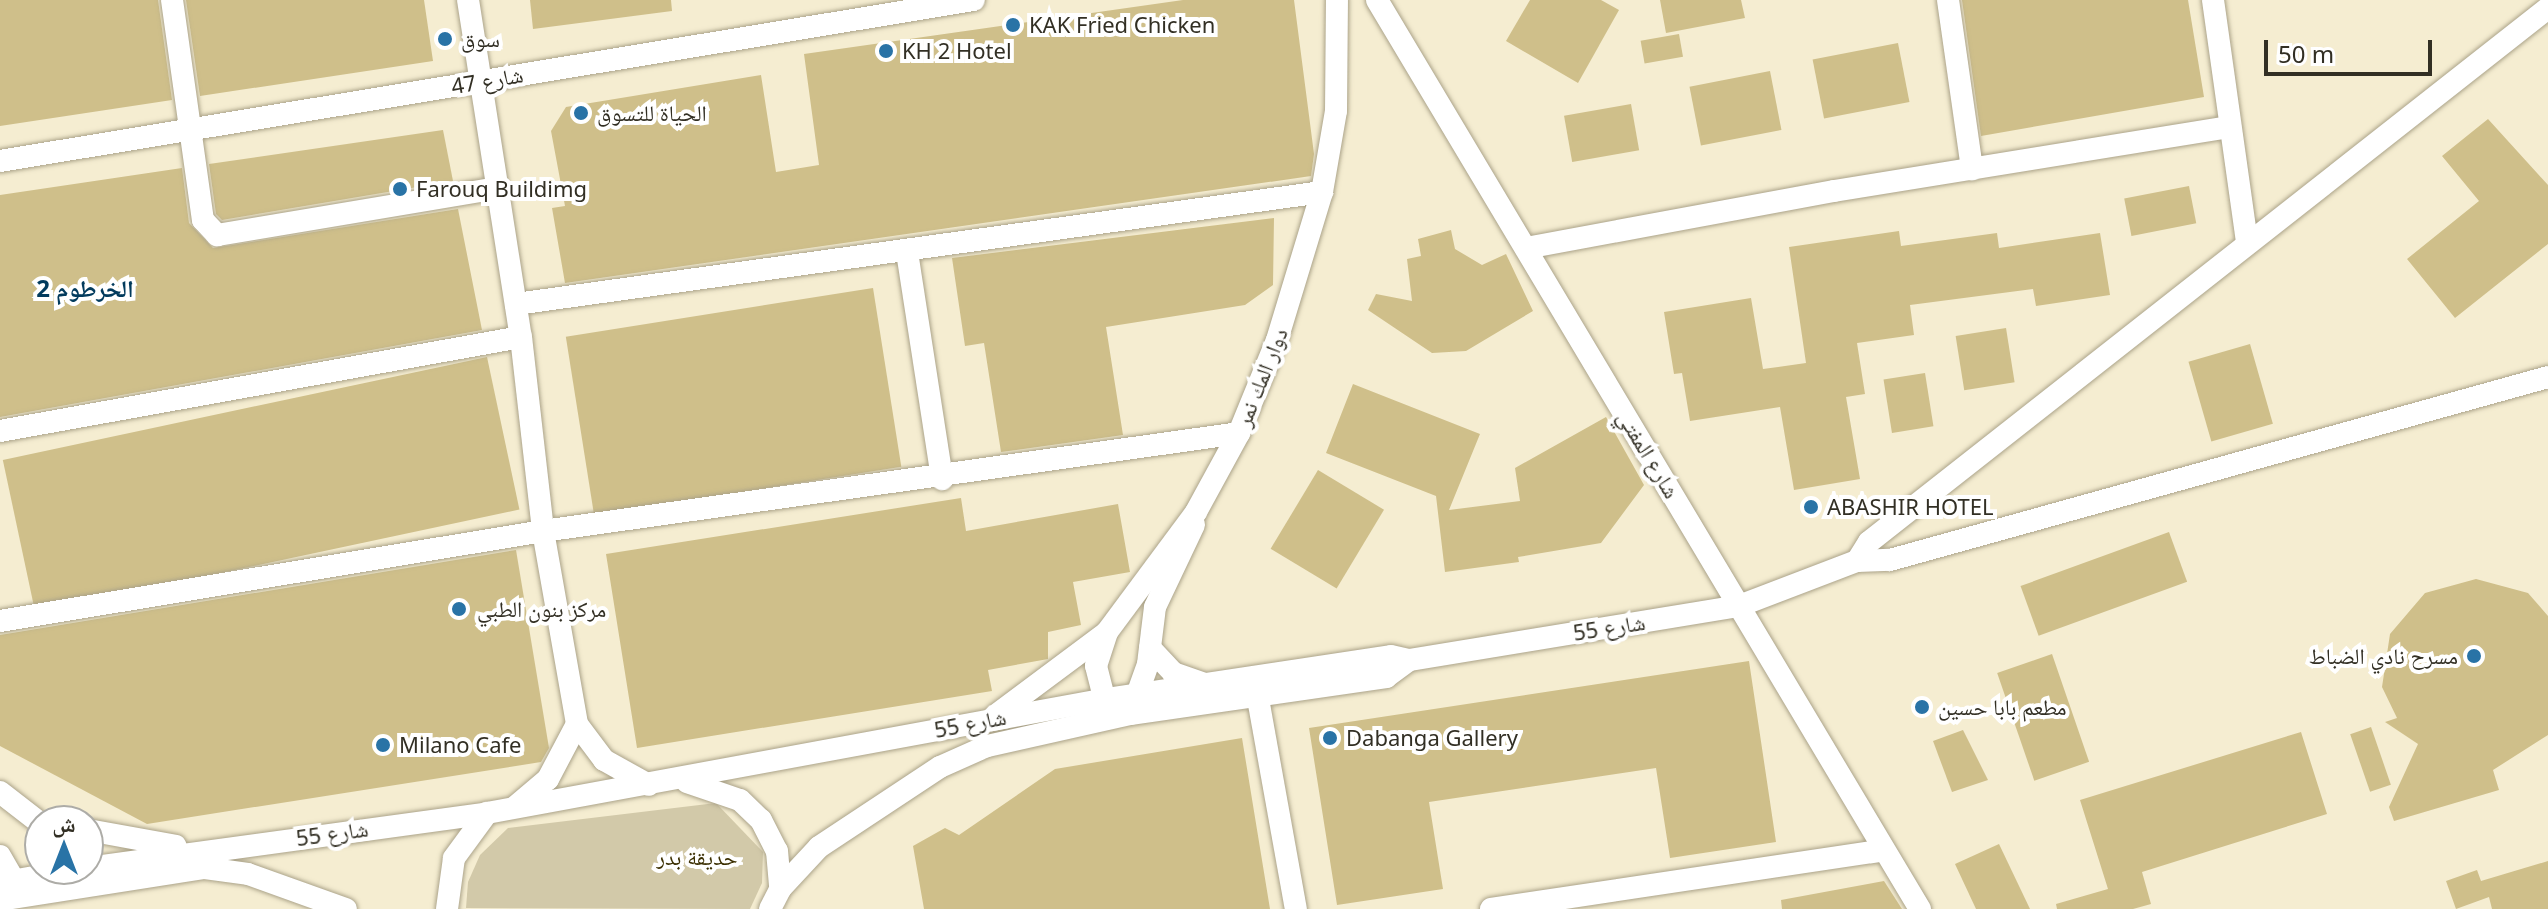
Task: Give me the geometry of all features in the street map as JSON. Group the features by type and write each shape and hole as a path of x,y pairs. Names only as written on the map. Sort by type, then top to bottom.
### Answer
{"street":[{"path":"172,0 203,220 217,235 498,188"},
{"path":"468,0 521,337 543,531 577,724 604,760 649,785"},
{"name":"شارع 47","path":"0,161 974,0"},
{"name":"دوار المك نمر","path":"1119,706 1096,666 1107,632 1196,512 1239,433 1277,340 1322,192 1336,111 1337,0"},
{"name":"شارع المفتي","path":"1377,0 1920,909"},
{"path":"1948,0 1972,169"},
{"path":"2213,0 2247,241"},
{"path":"1857,561 1876,538 1987,455 2247,241 2548,8"},
{"path":"1526,248 2230,127"},
{"path":"516,304 1322,192"},
{"path":"907,252 942,479"},
{"path":"0,431 521,337"},
{"path":"1857,561 1890,560 2548,377"},
{"path":"0,621 543,531 942,479 1239,433"},
{"path":"1119,706 1150,648 1155,607 1192,532 1196,512"},
{"path":"1876,538 1890,560"},
{"name":"شارع 55","path":"203,859 649,785 992,718 1119,706 1207,685 1256,688 1391,656 1409,660 1739,606 1857,561"},
{"path":"992,718 1107,632"},
{"path":"1150,648 1173,673 1207,685"},
{"path":"775,899 819,847 940,767 987,746 1119,706 1256,688 1296,909"},
{"path":"514,808 548,779 577,724"},
{"path":"675,780 714,787 750,809 777,851 775,899"},
{"path":"0,792 24,810"},
{"path":"447,909 454,858 487,813"},
{"path":"104,834 203,859 346,909"},
{"path":"1491,909 1884,850"},
{"path":"0,856 24,878"},
{"path":"104,867 203,859"},
{"path":"104,872 203,859"},
{"path":"0,900 24,885"}],"green space":[{"name":"حديقة بدر","path":"716,803 763,852 762,883 750,909 466,908 468,882 480,855 508,828"}],"building":[{"path":"0,0 158,0 172,100 0,126"},
{"path":"186,0 424,0 433,61 200,96"},
{"path":"530,0 671,0 672,11 533,29"},
{"path":"1183,0 1294,0 1314,154 1311,176 565,283 552,208 565,206 551,131 566,107 761,75 776,172 819,165 804,54"},
{"path":"1530,0 1601,0 1619,10 1578,83 1506,41"},
{"path":"1660,0 1741,0 1745,18 1666,33"},
{"path":"1962,0 2188,0 2204,97 1981,136"},
{"path":"1679,34 1683,57 1645,63 1641,41"},
{"path":"1898,43 1909,102 1824,118 1813,60"},
{"path":"1770,71 1781,130 1701,146 1690,87"},
{"path":"1631,104 1639,150 1572,162 1564,116"},
{"path":"2488,119 2548,185 2548,244 2455,318 2407,259 2479,201 2442,156"},
{"path":"443,130 453,181 222,220 216,214 209,164"},
{"path":"182,168 189,223 213,248 458,209 482,330 0,417 0,195"},
{"path":"2189,186 2196,223 2131,236 2124,199"},
{"path":"1274,218 1273,285 1245,305 1106,327 1123,435 1001,452 984,343 965,346 952,258"},
{"path":"1451,230 1455,249 1482,265 1506,254 1533,311 1466,351 1432,353 1368,310 1376,294 1412,301 1407,259 1421,256 1418,239"},
{"path":"1899,231 1901,246 1997,233 1999,248 2100,233 2110,295 2036,306 2033,289 1910,305 1914,335 1857,343 1865,394 1846,397 1860,479 1794,490 1780,407 1690,421 1682,373 1674,374 1664,312 1751,298 1763,369 1806,363 1789,247"},
{"path":"873,288 901,467 594,515 566,337"},
{"path":"2006,328 2015,382 1964,390 1956,336"},
{"path":"2250,344 2273,424 2211,441 2188,362"},
{"path":"487,357 519,510 35,613 3,460"},
{"path":"1925,373 1933,426 1892,433 1884,380"},
{"path":"1353,384 1480,434 1449,510 1520,501 1515,468 1606,417 1644,485 1601,543 1518,557 1519,562 1445,572 1436,496 1326,453"},
{"path":"1318,470 1384,510 1337,589 1271,549"},
{"path":"961,498 966,531 1118,504 1130,572 1073,582 1081,625 1048,632 1048,659 988,670 992,691 637,748 606,554"},
{"path":"2169,532 2187,582 2039,636 2021,586"},
{"path":"516,550 549,748 541,762 147,824 0,746 0,635"},
{"path":"2476,579 2528,593 2548,616 2548,735 2493,770 2499,790 2394,821 2389,807 2418,744 2385,722 2397,718 2382,687 2390,634 2425,593"},
{"path":"2052,654 2089,762 2034,781 1997,673"},
{"path":"1749,661 1776,842 1670,858 1656,768 1429,802 1443,889 1337,905 1309,728"},
{"path":"2371,727 2391,785 2370,792 2350,734"},
{"path":"1963,730 1988,780 1952,792 1933,741"},
{"path":"2301,732 2327,814 2142,872 2151,904 2133,909 2057,909 2056,904 2108,889 2080,800"},
{"path":"1242,738 1270,909 924,909 913,846 945,828 959,835 1055,769"},
{"path":"1999,844 2030,909 1976,909 1955,864"},
{"path":"2548,861 2548,909 2492,909 2489,897 2456,909 2446,881 2477,870 2481,881"},
{"path":"1884,881 1902,909 1782,909 1781,900"}],"place":[{"name":"KAK Fried Chicken","path":"1013,25"},
{"name":"سوق","path":"445,39"},
{"name":"KH 2 Hotel","path":"886,51"},
{"name":"الحياة للتسوق","path":"581,113"},
{"name":"Farouq Buildimg","path":"400,189"},
{"name":"ABASHIR HOTEL","path":"1811,507"},
{"name":"مركز بنون الطبي","path":"459,609"},
{"name":"مسرح نادي الضباط","path":"2474,656"},
{"name":"مطعم بابا حسين","path":"1922,707"},
{"name":"Dabanga Gallery","path":"1330,738"},
{"name":"Milano Cafe","path":"383,745"}],"district":[{"name":"الخرطوم 2","path":"85,288"}]}
